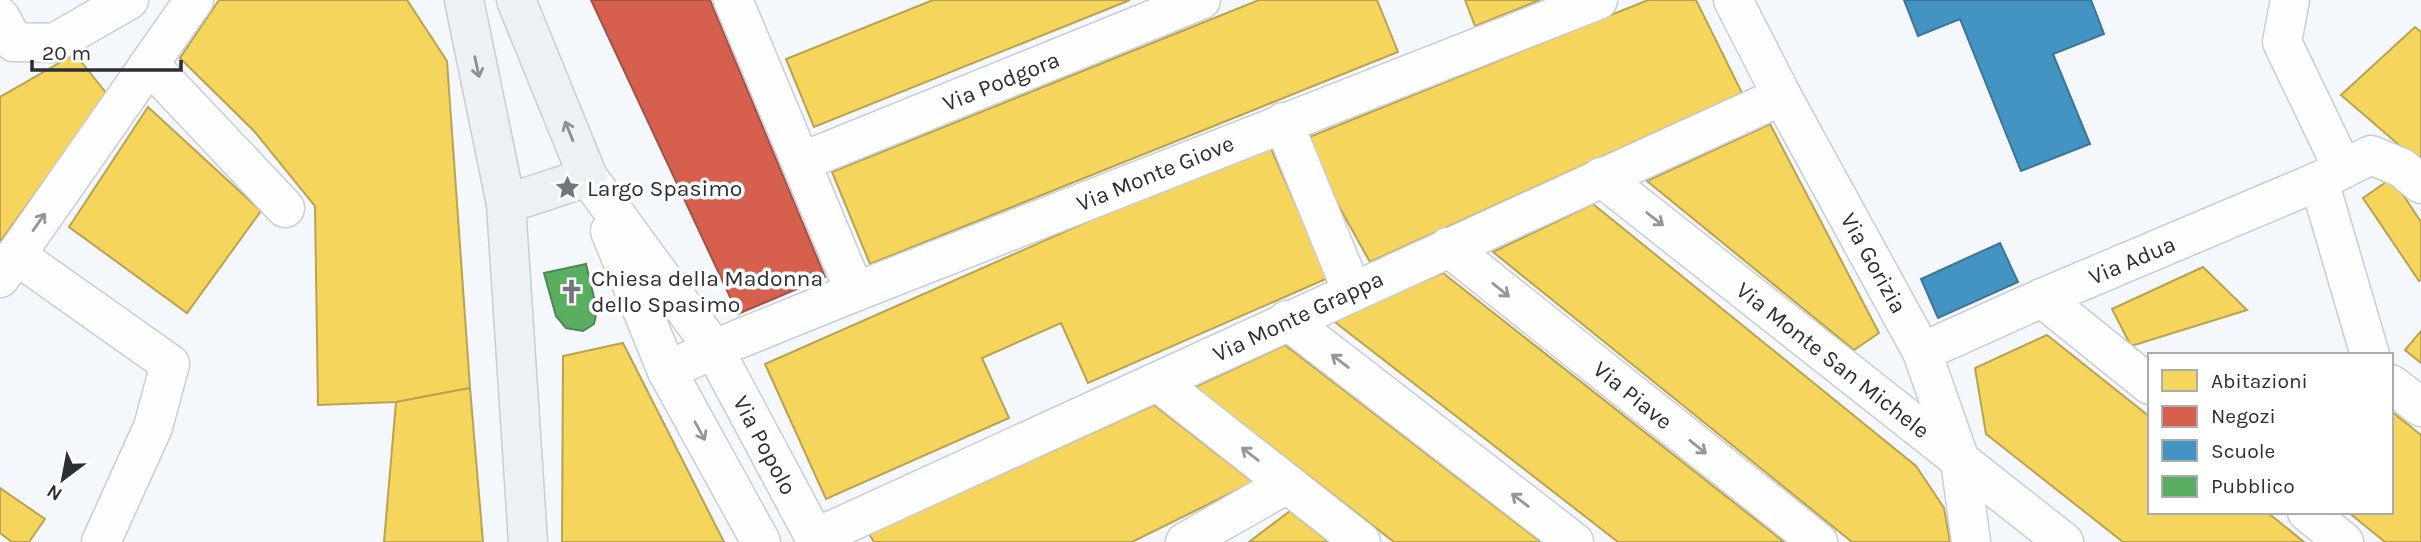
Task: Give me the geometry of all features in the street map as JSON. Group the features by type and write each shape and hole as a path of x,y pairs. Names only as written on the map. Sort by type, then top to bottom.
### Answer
{"main road":[{"path":"464,0 506,204 528,542"},
{"path":"506,204 588,177 516,0"}],"street":[{"path":"5,36 74,0"},
{"path":"5,36 54,43 129,0"},
{"path":"101,542 153,427 170,364 8,267 157,33 194,0"},
{"name":"Via Podgora","path":"801,162 1201,0"},
{"name":"Via Monte Giove","path":"667,371 855,292 1598,0"},
{"name":"Via Gorizia","path":"1733,0 1782,96 1922,352 1960,460 1971,542"},
{"path":"2290,0 2282,42 2331,175 2370,353"},
{"path":"737,1 855,292"},
{"path":"157,33 285,208"},
{"name":"Via Monte Grappa","path":"816,540 1287,320 1782,96"},
{"path":"1283,122 1352,291"},
{"name":"Via Adua","path":"1922,352 2331,175 2371,155 2402,168 2421,184"},
{"path":"588,177 667,371 761,542"},
{"name":"Via Popolo","path":"588,177 714,349 816,540"},
{"name":"Via Monte San Michele","path":"1601,177 2064,542"},
{"name":"Via Piave","path":"1448,247 1818,542"},
{"path":"2042,298 2148,383"},
{"path":"1287,320 1574,542"},
{"path":"1158,382 1361,542"},
{"path":"2393,386 2421,407"},
{"path":"1185,542 1287,484"},
{"path":"2309,514 2344,542"}],"building: Abitazioni":[{"path":"219,0 407,0 447,61 470,388 396,402 318,405 315,206 254,131 180,58"},
{"path":"933,0 1130,0 814,127 786,59"},
{"path":"1259,0 1377,0 1398,52 870,264 832,172"},
{"path":"1465,0 1540,0 1475,26"},
{"path":"1648,0 1696,0 1742,93 1370,262 1302,140"},
{"path":"2415,27 2421,32 2421,164 2341,95"},
{"path":"75,54 107,94 0,242 0,97"},
{"path":"148,107 261,211 187,313 69,227"},
{"path":"1770,124 1879,333 1854,350 1647,181"},
{"path":"1268,142 1328,278 1088,383 1061,323 982,358 1009,418 826,499 765,364"},
{"path":"2392,178 2421,222 2419,281 2363,198"},
{"path":"1593,204 1916,466 1944,508 1950,542 1852,542 1493,252"},
{"path":"2203,267 2247,310 2131,346 2112,309"},
{"path":"1443,273 1784,542 1618,542 1331,319"},
{"path":"2421,331 2421,363 2405,350"},
{"path":"2047,335 2148,415 2148,514 2269,514 2304,542 2123,542 1986,434 1975,368"},
{"path":"623,343 724,542 562,542 563,356"},
{"path":"1285,345 1541,542 1394,542 1195,387"},
{"path":"470,388 483,542 384,542 396,402"},
{"path":"1154,405 1253,482 1132,542 874,542 869,534"},
{"path":"2393,413 2421,435 2421,542 2385,542 2350,514 2393,514"},
{"path":"0,488 45,519 29,542 12,542 0,533"},
{"path":"1290,511 1329,542 1249,542"}],"building: Negozi":[{"path":"591,0 710,0 825,277 738,314"}],"building: Scuole":[{"path":"1904,0 2091,0 2104,34 2053,54 2090,144 2021,171 1960,19 1918,36"},
{"path":"2000,243 2018,282 1938,318 1921,279"}],"building: Pubblico":[{"name":"Chiesa della Madonna dello Spasimo","path":"586,264 597,310 594,324 583,331 566,328 556,316 544,273"}],"place":[{"name":"Largo Spasimo","path":"567,188"},
{"name":"Chiesa della Madonna dello Spasimo","path":"571,291"}]}
